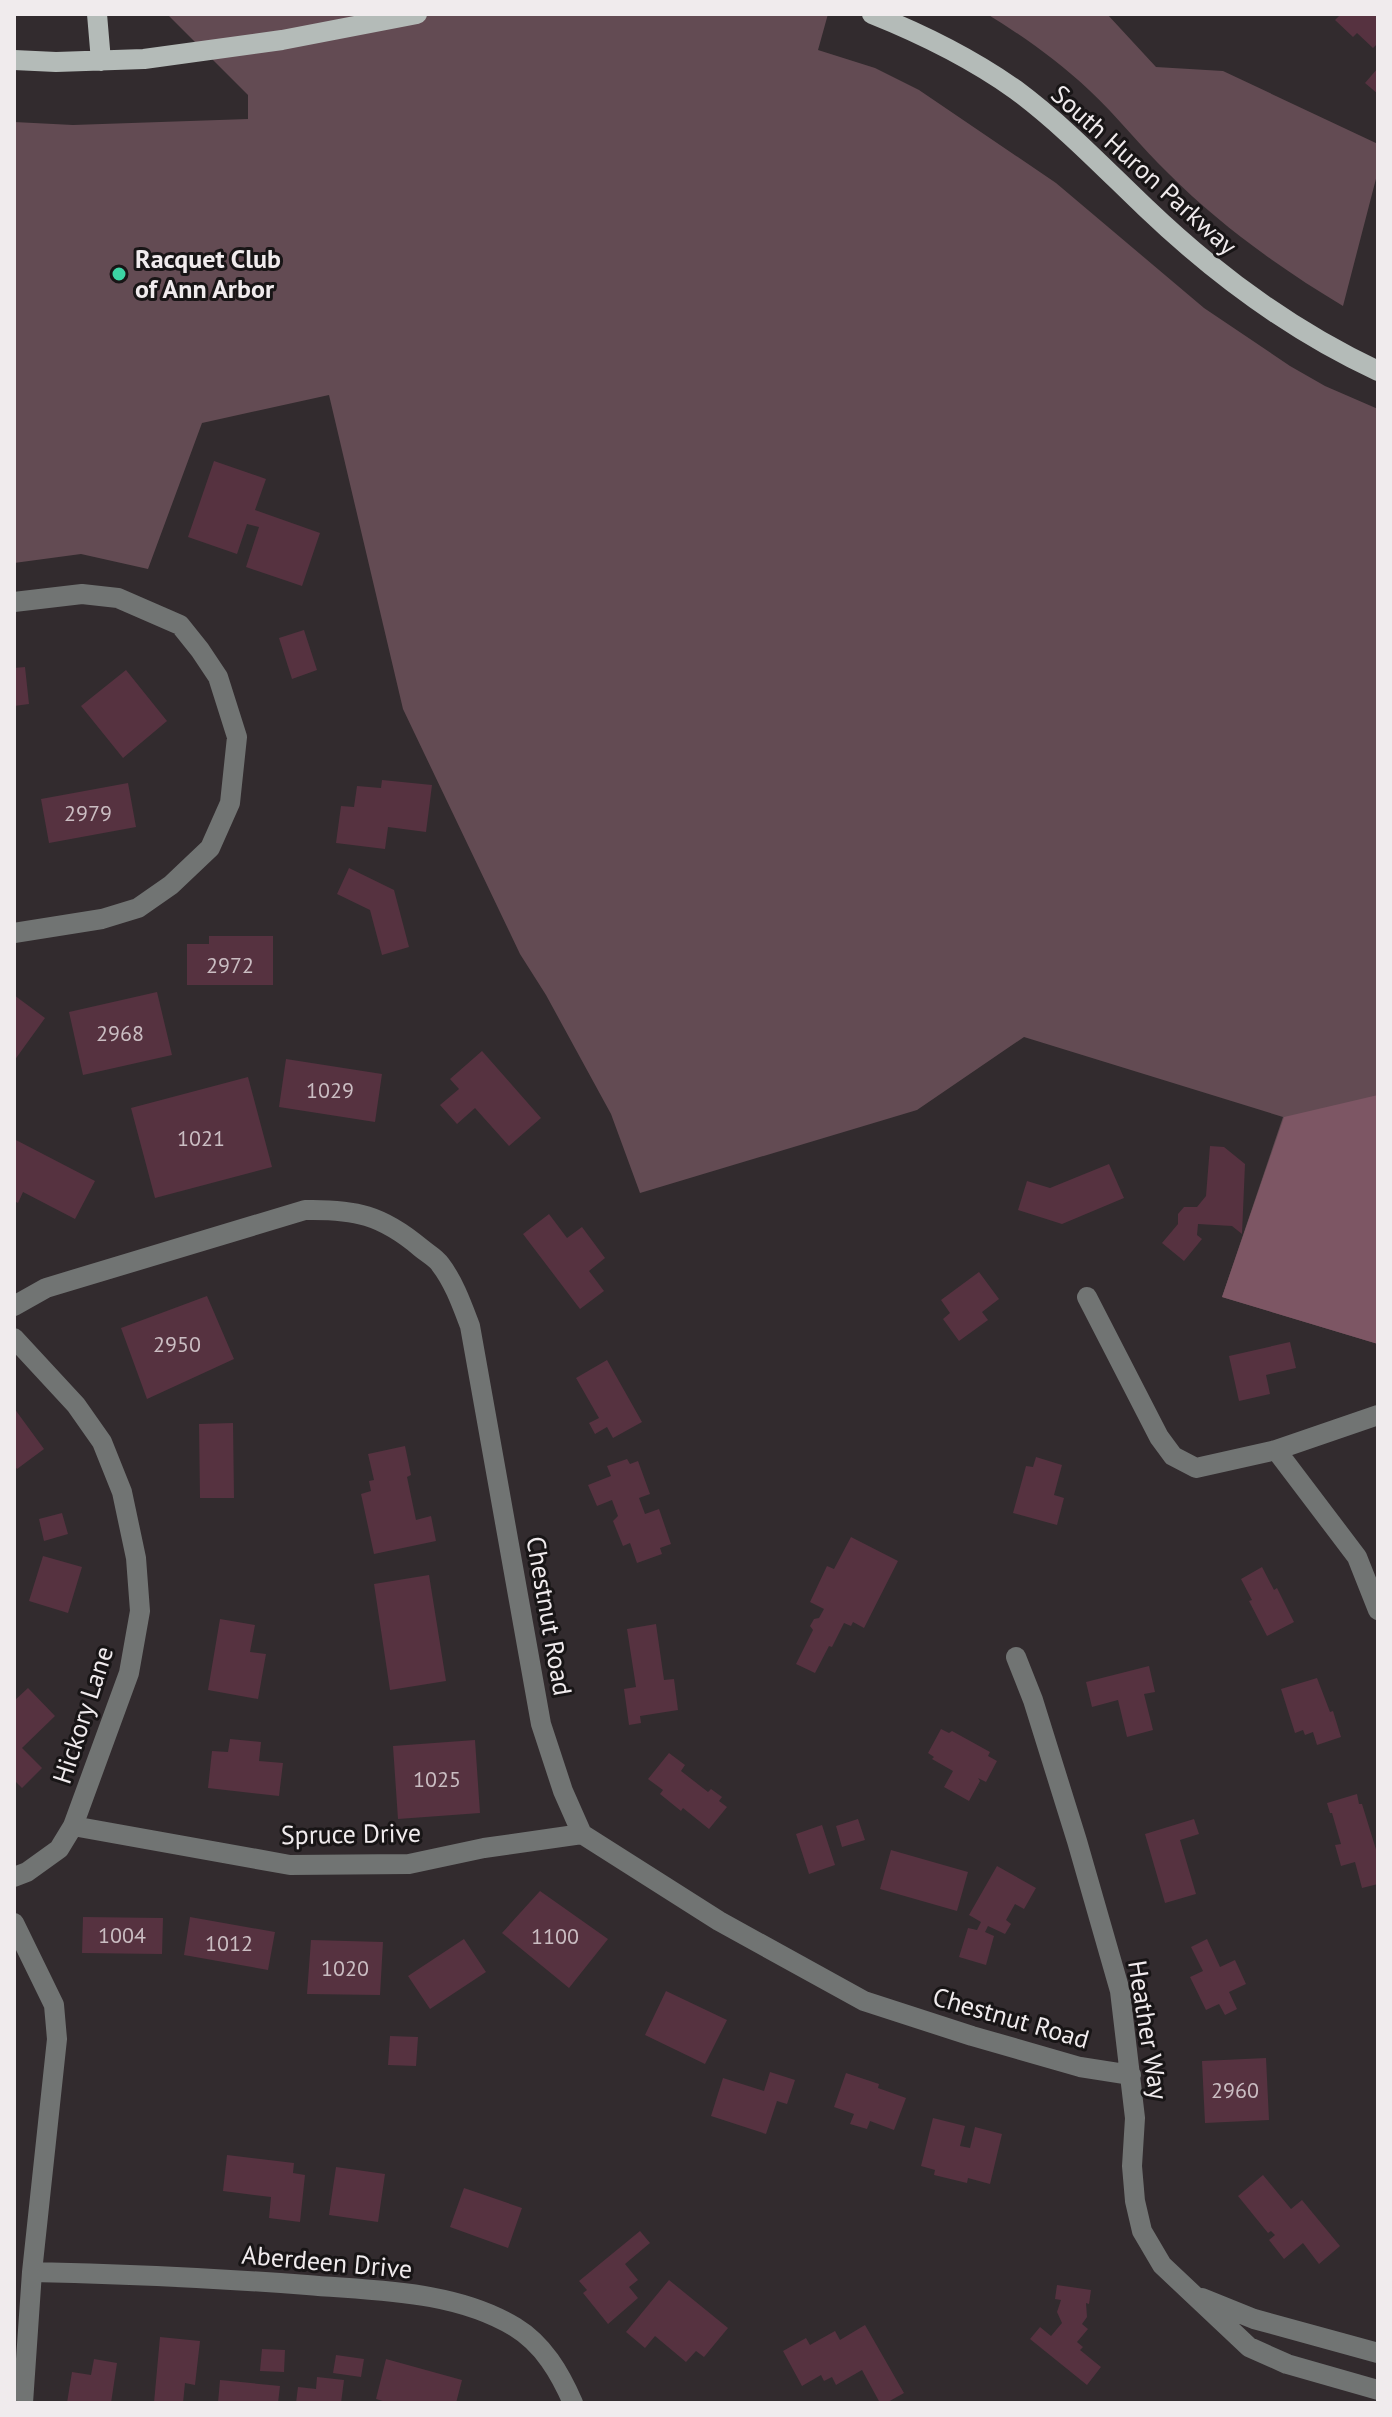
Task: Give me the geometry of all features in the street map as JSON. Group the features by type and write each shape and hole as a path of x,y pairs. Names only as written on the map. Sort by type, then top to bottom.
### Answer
{"main road":[{"path":"97,14 101,61"},
{"path":"14,60 144,59 282,40 417,14"},
{"name":"South Huron Parkway","path":"872,14 932,40 1016,91 1218,272 1290,323 1378,371"}],"street":[{"path":"14,602 82,594 118,598 180,625 218,677 237,737 230,803 210,848 171,885 138,908 102,919 14,933"},
{"name":"Chestnut Road","path":"14,1306 46,1288 305,1210 340,1209 367,1215 408,1237 439,1262 470,1326 541,1724 563,1791 582,1834 719,1921 864,2001 1080,2067 1131,2075"},
{"path":"1087,1297 1159,1437 1173,1456 1196,1468 1276,1450 1378,1415"},
{"name":"Hickory Lane","path":"14,1338 76,1405 102,1442 122,1492 136,1558 140,1611 129,1673 73,1826 59,1849 27,1872 14,1877"},
{"path":"1276,1450 1357,1557 1378,1610"},
{"name":"Heather Way","path":"1016,1657 1033,1700 1120,1991 1135,2118 1132,2166 1135,2201 1142,2231 1162,2265 1249,2347 1287,2364 1378,2390"},
{"name":"Spruce Drive","path":"73,1826 290,1865 409,1864 484,1848 582,1834"},
{"path":"14,1923 54,2005 57,2039 32,2272 23,2403"},
{"name":"Aberdeen Drive","path":"32,2272 211,2278 389,2292 446,2301 487,2312 517,2328 543,2350 563,2379 573,2403"},
{"name":"Heather Way","path":"1195,2295 1254,2319 1378,2353"}],"shaded area":[{"path":"167,14 828,14 818,50 875,68 919,90 1056,183 1204,308 1290,366 1325,386 1378,409 1378,1344 1222,1297 1283,1117 1024,1037 917,1110 640,1193 611,1114 520,954 403,709 329,395 202,423 148,569 81,554 14,563 14,122 73,125 248,119 248,95"},
{"path":"987,14 1107,14 1156,67 1223,71 1378,144 1378,171 1343,306 1230,229 1169,174 1077,79 1040,49"},
{"path":"1378,1095 1378,1344 1222,1297 1284,1117"}],"building":[{"path":"1341,14 1378,14 1378,43 1373,48 1357,33 1353,37 1335,20"},
{"path":"1378,68 1378,94 1365,83"},
{"path":"214,461 266,479 255,510 320,533 302,586 246,567 259,527 247,524 237,554 188,537"},
{"path":"304,630 317,670 292,679 279,638"},
{"path":"25,667 29,704 14,706 14,668"},
{"path":"126,670 167,721 123,758 81,706"},
{"path":"382,780 432,785 426,832 388,827 385,849 336,843 341,806 354,807 357,786 381,788"},
{"path":"128,783 136,827 49,843 41,799"},
{"path":"349,868 394,890 409,947 382,955 370,910 337,894"},
{"path":"209,936 273,936 273,985 187,985 187,944 209,944"},
{"path":"157,992 172,1055 83,1075 69,1012"},
{"path":"14,995 45,1018 14,1061"},
{"path":"482,1051 541,1118 509,1146 475,1108 457,1124 440,1105 459,1089 450,1079"},
{"path":"286,1059 382,1074 375,1122 279,1107"},
{"path":"248,1077 272,1167 155,1198 131,1108"},
{"path":"14,1139 95,1181 75,1219 23,1192 18,1203 14,1201"},
{"path":"1210,1146 1224,1147 1245,1164 1242,1234 1232,1226 1198,1224 1197,1235 1202,1239 1184,1261 1162,1243 1178,1224 1178,1214 1184,1207 1197,1207 1206,1196"},
{"path":"1109,1164 1124,1198 1062,1224 1018,1210 1027,1181 1050,1188"},
{"path":"549,1214 567,1238 582,1227 605,1258 589,1271 604,1291 580,1309 523,1234"},
{"path":"979,1272 999,1299 982,1312 988,1320 959,1341 943,1319 950,1313 941,1300"},
{"path":"207,1296 234,1359 147,1399 121,1328"},
{"path":"1290,1342 1296,1368 1266,1375 1270,1394 1239,1401 1229,1356"},
{"path":"607,1360 642,1422 613,1438 607,1427 595,1434 589,1423 599,1418 576,1378"},
{"path":"14,1408 44,1449 17,1469 14,1465"},
{"path":"233,1423 234,1498 200,1498 199,1424"},
{"path":"405,1446 411,1475 407,1477 416,1520 431,1516 436,1541 374,1554 361,1494 371,1491 369,1481 374,1480 368,1454"},
{"path":"1036,1457 1062,1465 1054,1495 1064,1498 1057,1525 1013,1513 1026,1466 1033,1467"},
{"path":"627,1459 630,1464 638,1461 650,1494 639,1498 645,1514 659,1509 671,1544 660,1548 662,1554 637,1563 630,1543 623,1546 613,1521 618,1516 612,1500 597,1506 588,1485 611,1476 607,1466"},
{"path":"62,1513 68,1534 44,1541 39,1519"},
{"path":"851,1537 898,1561 864,1628 853,1622 851,1626 844,1623 815,1673 796,1664 813,1630 810,1626 824,1609 810,1602 827,1566 834,1569"},
{"path":"43,1556 82,1567 68,1613 29,1601"},
{"path":"1262,1567 1274,1590 1277,1588 1294,1622 1267,1636 1241,1579"},
{"path":"429,1575 446,1681 390,1690 374,1584"},
{"path":"220,1619 255,1625 250,1652 266,1654 258,1699 208,1690"},
{"path":"656,1624 664,1680 674,1679 678,1710 640,1716 641,1723 629,1725 624,1689 636,1687 627,1629"},
{"path":"1149,1666 1155,1692 1144,1694 1153,1730 1127,1737 1118,1700 1092,1707 1086,1682"},
{"path":"1317,1678 1341,1737 1317,1745 1313,1732 1305,1735 1303,1730 1295,1733 1281,1689"},
{"path":"28,1688 55,1716 22,1748 42,1768 22,1788 14,1780 14,1701"},
{"path":"941,1729 949,1733 952,1731 990,1752 988,1756 997,1761 986,1782 978,1778 980,1781 969,1801 944,1787 953,1771 932,1759 934,1757 928,1753"},
{"path":"230,1739 261,1742 259,1761 283,1763 279,1796 208,1788 212,1751 228,1752"},
{"path":"475,1740 480,1813 398,1819 393,1746"},
{"path":"669,1753 685,1765 681,1771 708,1792 711,1789 722,1797 719,1801 727,1807 709,1829 660,1794 663,1790 648,1779"},
{"path":"1357,1794 1378,1856 1378,1884 1362,1888 1355,1862 1341,1866 1335,1845 1341,1844 1327,1803"},
{"path":"858,1819 865,1840 842,1847 836,1826"},
{"path":"1194,1819 1199,1834 1180,1840 1196,1894 1165,1903 1145,1834"},
{"path":"822,1825 835,1865 809,1874 796,1834"},
{"path":"891,1850 968,1872 957,1911 880,1889"},
{"path":"997,1866 1036,1888 1024,1909 1015,1904 1006,1920 1011,1924 1005,1934 988,1926 985,1932 994,1936 986,1965 959,1957 968,1928 977,1930 981,1922 969,1915"},
{"path":"540,1891 608,1939 569,1988 502,1933"},
{"path":"83,1917 163,1918 162,1954 82,1953"},
{"path":"190,1917 275,1932 268,1970 184,1955"},
{"path":"464,1939 486,1972 430,2009 408,1976"},
{"path":"1207,1939 1220,1967 1235,1960 1246,1984 1229,1992 1237,2009 1225,2015 1219,2004 1206,2010 1190,1977 1203,1971 1191,1947"},
{"path":"311,1940 383,1942 380,1995 307,1994"},
{"path":"666,1991 727,2020 705,2064 645,2035"},
{"path":"390,2036 418,2037 416,2066 388,2065"},
{"path":"1266,2058 1269,2120 1205,2123 1202,2061"},
{"path":"770,2072 795,2080 787,2104 777,2101 766,2134 711,2116 723,2078 764,2091"},
{"path":"846,2073 879,2084 878,2088 906,2098 894,2130 870,2121 867,2129 850,2124 854,2114 834,2107"},
{"path":"933,2118 965,2126 960,2146 970,2148 975,2127 1002,2134 990,2184 968,2178 967,2183 934,2175 935,2170 921,2166"},
{"path":"227,2155 294,2163 293,2173 305,2175 300,2222 269,2218 271,2197 223,2191"},
{"path":"336,2167 385,2174 378,2222 329,2215"},
{"path":"1263,2175 1291,2209 1302,2200 1340,2246 1319,2264 1303,2243 1284,2259 1269,2240 1275,2235 1271,2231 1268,2233 1238,2196"},
{"path":"464,2188 522,2208 508,2248 450,2227"},
{"path":"640,2231 650,2243 625,2264 638,2280 629,2287 638,2298 608,2324 583,2293 587,2290 579,2281"},
{"path":"669,2280 728,2328 704,2357 696,2351 686,2362 655,2336 645,2348 626,2332"},
{"path":"1057,2285 1091,2290 1089,2304 1086,2303 1087,2317 1082,2324 1088,2329 1077,2342 1083,2347 1080,2350 1101,2367 1087,2385 1030,2339 1040,2327 1051,2336 1062,2323 1057,2312 1061,2300 1055,2299"},
{"path":"865,2325 904,2393 880,2403 862,2370 836,2385 832,2377 824,2381 821,2375 802,2386 783,2351 806,2338 810,2345 835,2331 840,2340"},
{"path":"160,2337 200,2341 195,2385 185,2383 183,2403 154,2403"},
{"path":"262,2349 285,2350 284,2372 260,2371"},
{"path":"336,2355 364,2359 361,2377 333,2373"},
{"path":"94,2359 117,2363 111,2403 67,2403 72,2372 91,2375"},
{"path":"386,2359 462,2380 456,2403 389,2403 376,2399"},
{"path":"317,2377 344,2380 341,2403 296,2403 298,2387 316,2389"},
{"path":"220,2380 280,2386 278,2403 218,2403"}],"place":[{"name":"Racquet Club of Ann Arbor","path":"119,274"}]}
